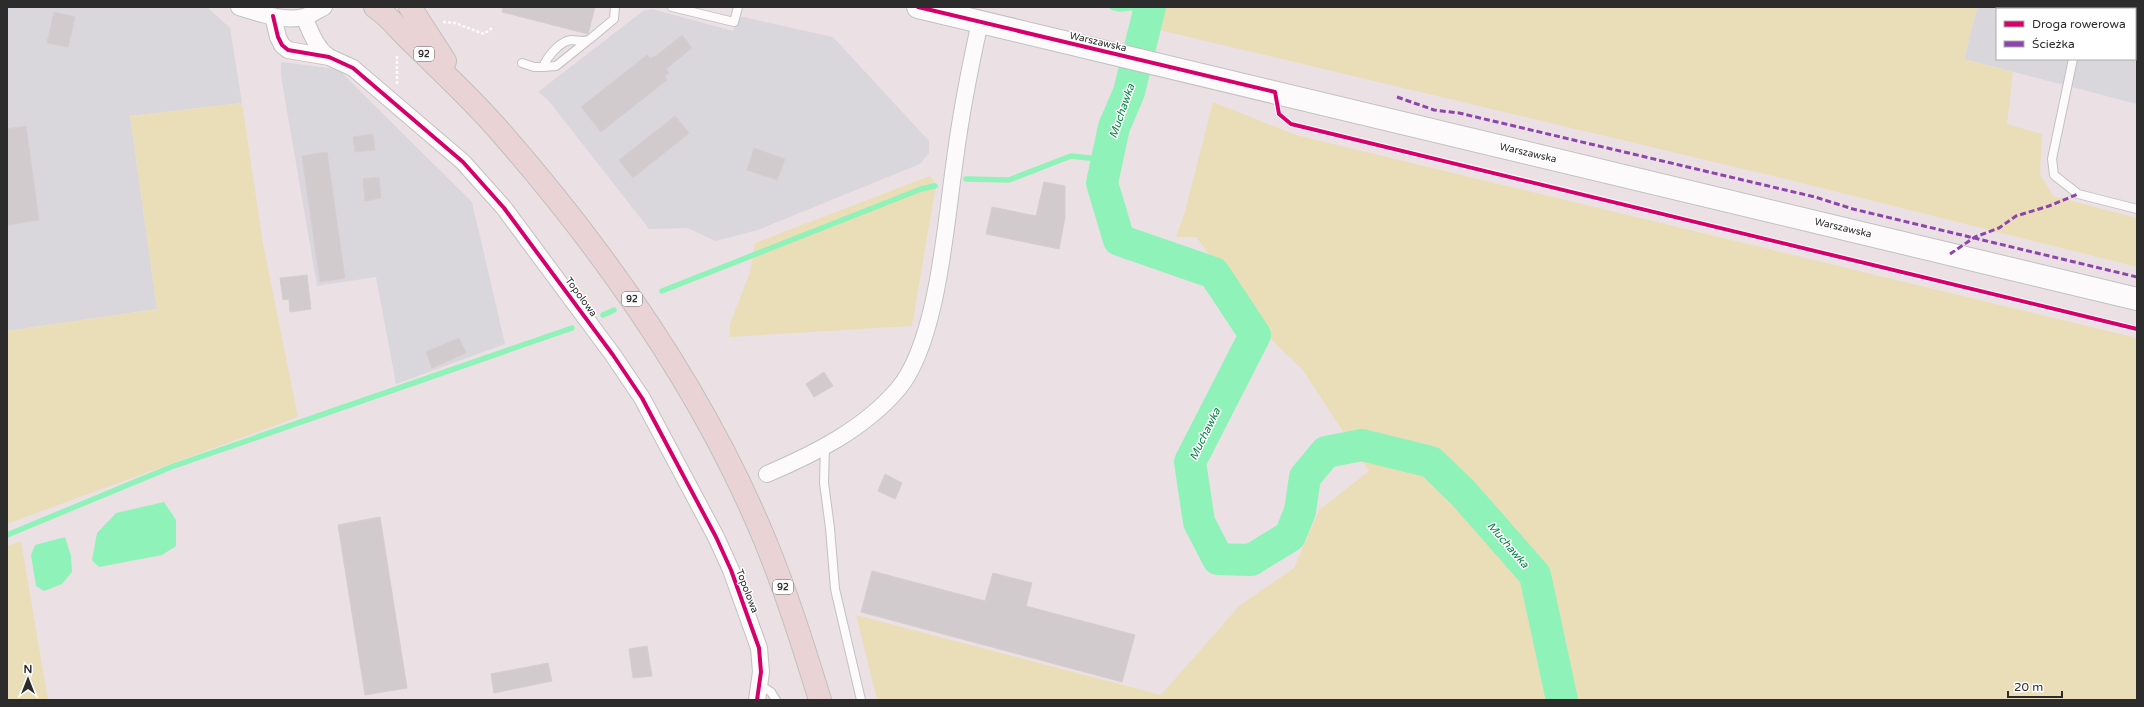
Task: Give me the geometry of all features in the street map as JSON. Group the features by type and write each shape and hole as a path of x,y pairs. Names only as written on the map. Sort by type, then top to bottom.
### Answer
{"main road":[{"name":"92","path":"375,7 392,21 474,102 547,185 592,242 638,308 686,384 736,478 763,536 785,590 820,700"},
{"name":"92","path":"410,7 423,29 474,102"},
{"name":"Warszawska","path":"918,7 2137,299"}],"street":[{"path":"239,7 279,11 304,17 324,7"},
{"name":"Topolowa","path":"279,11 278,37 288,50 329,57 353,68 463,162 487,188 549,267 613,355 642,398 716,537 731,570 759,648 758,692"},
{"name":"Topolowa","path":"304,17 314,40 329,57"},
{"path":"767,474 826,446 867,419 898,389 912,368 922,343 932,307 955,156 980,22"}],"lane":[{"path":"522,64 534,67 556,66 610,24 614,19 615,7"},
{"path":"672,7 734,22 738,7"},
{"path":"543,66 548,56 564,43 570,40 586,42"},
{"path":"2073,60 2052,159 2054,175 2078,194 2137,209"},
{"path":"826,446 824,484 830,528 835,589 861,700"},
{"name":"Topolowa","path":"758,692 771,692 776,700"}],"path":[{"path":"442,22 455,23 484,34 492,28"},
{"path":"392,102 397,80 396,53"}],"shaded area":[{"path":"7,7 207,7 230,28 242,103 130,116 157,309 7,331"},
{"path":"1159,7 1977,7 1964,59 2013,72 2007,124 2042,134 2040,174 2053,196 2137,218 2137,267 1777,177 1155,29"},
{"path":"1977,7 2137,7 2137,104 1964,59"},
{"path":"652,9 733,31 739,16 833,37 929,141 929,153 920,164 758,230 715,241 688,228 649,229 548,100 538,92 643,11"},
{"path":"281,62 338,69 472,202 505,344 396,384 376,277 317,286 281,76"},
{"path":"1213,102 1296,135 2137,338 2137,700 877,700 856,615 1161,695 1239,606 1294,568 1319,510 1369,471 1302,369 1235,305 1217,265 1196,237 1176,237 1185,211"},
{"path":"242,103 263,243 298,417 7,524 7,331 157,309 130,116"},
{"path":"930,176 936,185 912,326 730,337 730,324 750,272 755,243"},
{"path":"164,502 176,520 176,546 162,555 99,567 92,560 97,533 116,513"},
{"path":"65,537 71,556 72,572 62,584 44,591 36,586 31,555 35,545"},
{"path":"21,541 48,700 7,700 7,546"}],"building":[{"path":"503,7 595,7 588,34 502,12"},
{"path":"54,12 75,17 68,47 47,43"},
{"path":"682,35 692,48 666,69 669,73 665,76 667,80 601,132 581,107 647,55 650,58 656,56"},
{"path":"675,116 689,133 633,178 619,160"},
{"path":"26,126 39,220 7,225 7,129"},
{"path":"373,134 375,150 355,152 353,137"},
{"path":"754,148 785,159 777,180 747,170"},
{"path":"327,152 345,278 320,282 302,156"},
{"path":"379,177 381,198 365,201 363,179"},
{"path":"1044,182 1065,186 1065,217 1059,249 986,234 992,207 1036,216"},
{"path":"307,275 311,309 290,312 289,299 283,300 280,278"},
{"path":"459,338 466,353 432,368 426,352"},
{"path":"824,372 833,386 814,397 806,384"},
{"path":"885,474 902,483 895,499 878,491"},
{"path":"380,517 407,688 365,695 338,525"},
{"path":"872,571 985,601 993,573 1032,583 1026,606 1135,635 1122,682 861,612"},
{"path":"647,646 652,676 633,678 629,649"},
{"path":"548,663 552,681 494,693 491,674"}],"waterway":[{"path":"1112,7 1120,9 1139,7"},
{"name":"Muchawka","path":"1150,7 1129,92 1114,127 1102,183 1119,240 1214,273 1255,335 1190,462 1199,522 1218,559 1251,560 1290,536 1300,511 1305,477 1326,452 1362,445 1431,462 1463,493 1535,575 1562,700"},
{"path":"966,179 1009,180 1071,156 1107,160"},
{"path":"662,291 921,189 935,186"},
{"path":"603,315 614,310"},
{"path":"7,535 171,467 572,328"}],"marked path":[{"path":"1397,97 1434,110 1459,113 1815,197 1853,209 2137,277"},
{"path":"1950,254 1975,237 1999,228 2016,216 2049,206 2078,194"}],"cycle path":[{"path":"918,7 1275,92 1279,114 1291,124 2137,329"},
{"path":"273,16 278,37 282,45 288,50 329,57 353,68 463,162 504,208 613,355 642,398 716,537 731,570 759,648 761,672 757,700"}]}
